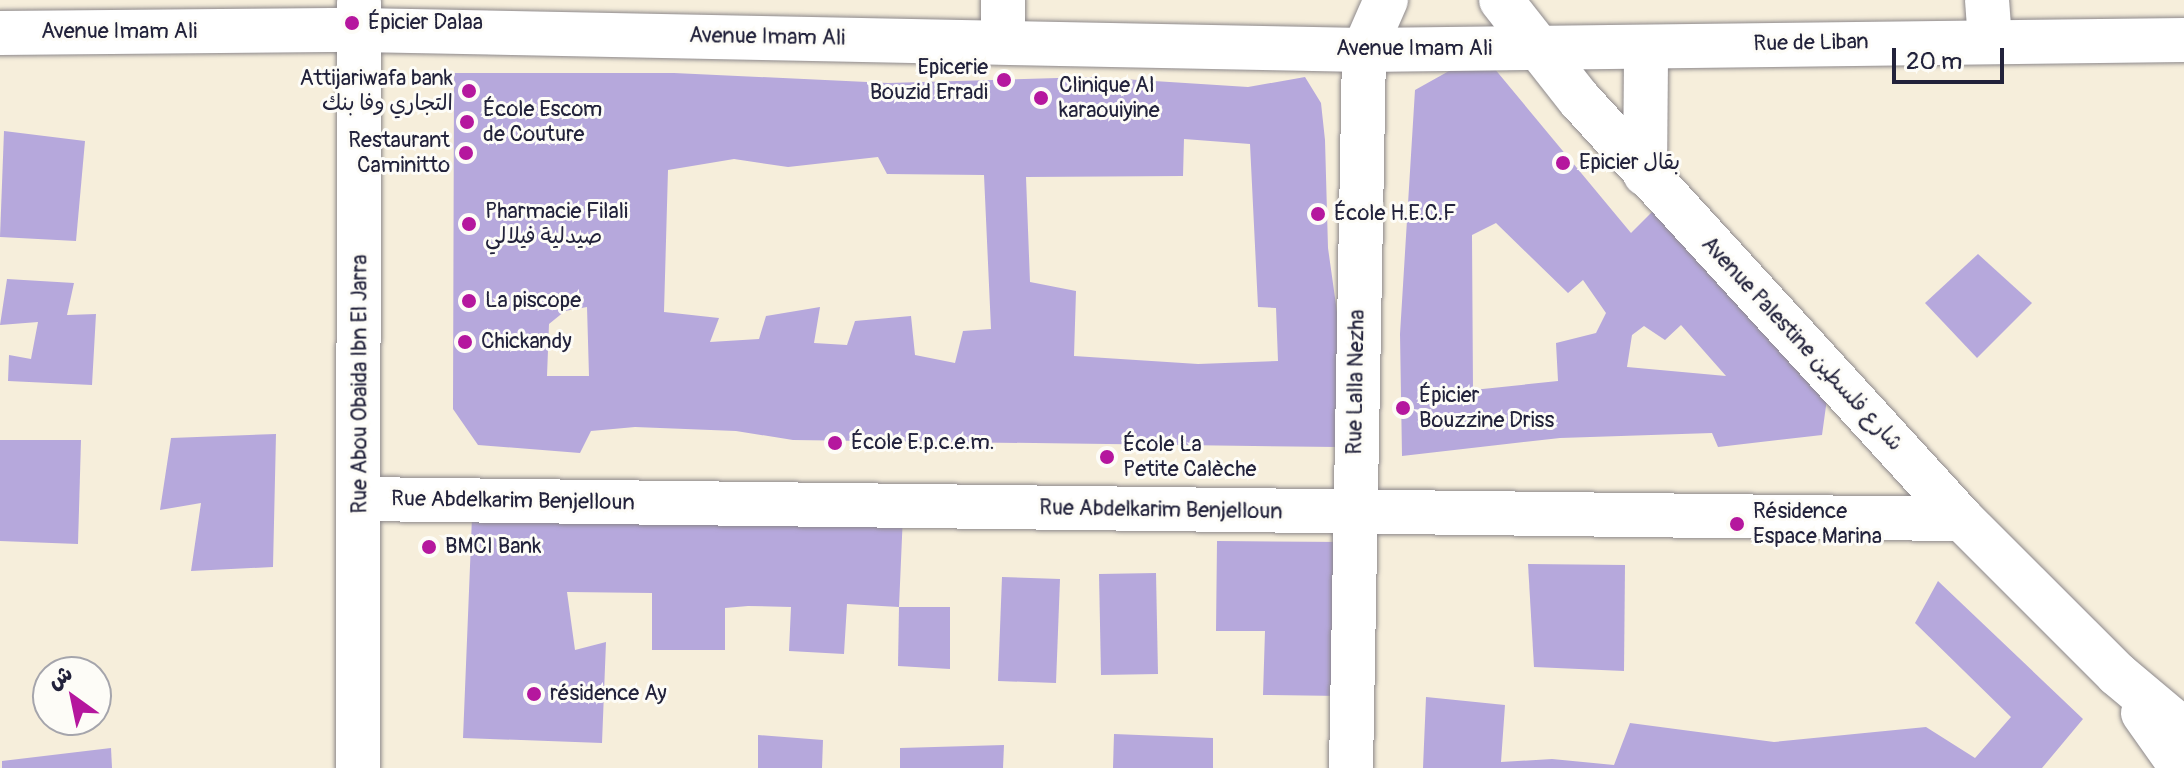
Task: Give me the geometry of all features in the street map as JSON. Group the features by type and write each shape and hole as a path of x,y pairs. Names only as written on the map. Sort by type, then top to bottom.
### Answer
{"street":[{"name":"Rue Lalla Nezha","path":"1351,768 1353,513 1364,50 1386,0"},
{"name":"Avenue Palestine شارع فلسطين","path":"1501,0 1533,47 1645,174 1962,519 2117,674 2184,730"},
{"name":"Avenue Imam Ali","path":"0,33 359,15 1003,20 1364,50 1533,47"},
{"name":"Rue Abou Obaida Ibn El Jarra","path":"358,768 359,15"},
{"name":"Rue de Liban","path":"1533,47 1646,47 1988,20 2184,40"},
{"path":"1645,174 1646,47"},
{"name":"Rue Abdelkarim Benjelloun","path":"360,499 1962,519"},
{"name":"Avenue Palestine شارع فلسطين","path":"2117,674 2182,768"}],"building":[{"path":"1494,68 1631,233 1656,208 1830,377 1822,435 1718,447 1712,433 1560,438 1402,456 1400,334 1415,90 1449,71","holes":["1496,223 1568,293 1583,280 1606,313 1596,333 1556,343 1558,381 1473,390 1472,235","1681,325 1726,376 1627,367 1632,335 1644,326 1665,340"]},
{"path":"454,73 674,73 888,83 1091,77 1248,87 1305,77 1321,103 1328,248 1337,312 1337,447 793,440 736,431 635,427 591,431 580,453 478,445 453,409","holes":["1184,139 1250,144 1258,307 1276,308 1278,361 1198,364 1074,356 1076,291 1030,282 1026,177 1183,176","878,157 887,174 984,175 991,329 963,331 955,363 915,355 911,316 855,321 847,345 814,343 820,307 766,316 759,339 710,342 719,318 664,312 668,170 734,159 788,167","587,307 589,376 547,376 549,324 565,311"]},
{"path":"4,131 85,141 76,241 0,237"},
{"path":"1978,254 2032,303 1977,358 1925,303"},
{"path":"7,279 74,283 67,315 96,314 92,385 8,381 9,355 31,359 38,322 0,325"},
{"path":"276,434 273,567 191,571 201,503 160,510 171,438"},
{"path":"0,440 81,440 78,544 0,541"},
{"path":"903,514 899,607 847,604 844,654 789,651 791,607 748,606 725,608 725,650 652,650 652,593 567,592 575,650 606,642 602,743 463,738 472,517"},
{"path":"1217,541 1343,542 1341,696 1263,695 1265,631 1216,631"},
{"path":"1528,564 1625,565 1624,671 1534,667"},
{"path":"1156,573 1158,674 1101,675 1099,574"},
{"path":"1002,577 1060,579 1056,683 998,681"},
{"path":"1938,581 2083,719 2042,768 1423,768 1426,697 1505,705 1501,762 1552,759 1614,765 1630,723 1774,742 1926,727 1975,758 2011,717 1915,623"},
{"path":"899,607 950,607 950,669 898,666"},
{"path":"1114,734 1213,738 1213,768 1113,768"},
{"path":"758,735 823,740 822,768 758,768"},
{"path":"1004,745 1003,768 900,768 900,748"},
{"path":"111,748 112,768 2,768 2,761"}],"place":[{"name":"Épicier Dalaa","path":"352,23"},
{"name":"Epicerie Bouzid Erradi","path":"1004,80"},
{"name":"Attijariwafa bank التجاري وفا بنك","path":"469,91"},
{"name":"Clinique Al karaouiyine","path":"1041,98"},
{"name":"École Escom de Couture","path":"467,122"},
{"name":"Restaurant Caminitto","path":"466,153"},
{"name":"Epicier بقال","path":"1563,163"},
{"name":"École H.E.C.F","path":"1318,214"},
{"name":"Pharmacie Filali صيدلية فيلالي","path":"469,224"},
{"name":"La piscope","path":"469,301"},
{"name":"Chickandy","path":"465,342"},
{"name":"Épicier Bouzzine Driss","path":"1403,408"},
{"name":"École E.p.c.e.m.","path":"835,443"},
{"name":"École La Petite Calèche","path":"1107,457"},
{"name":"Résidence Espace Marina","path":"1737,524"},
{"name":"BMCI Bank","path":"429,547"},
{"name":"résidence Ay","path":"534,694"}]}
